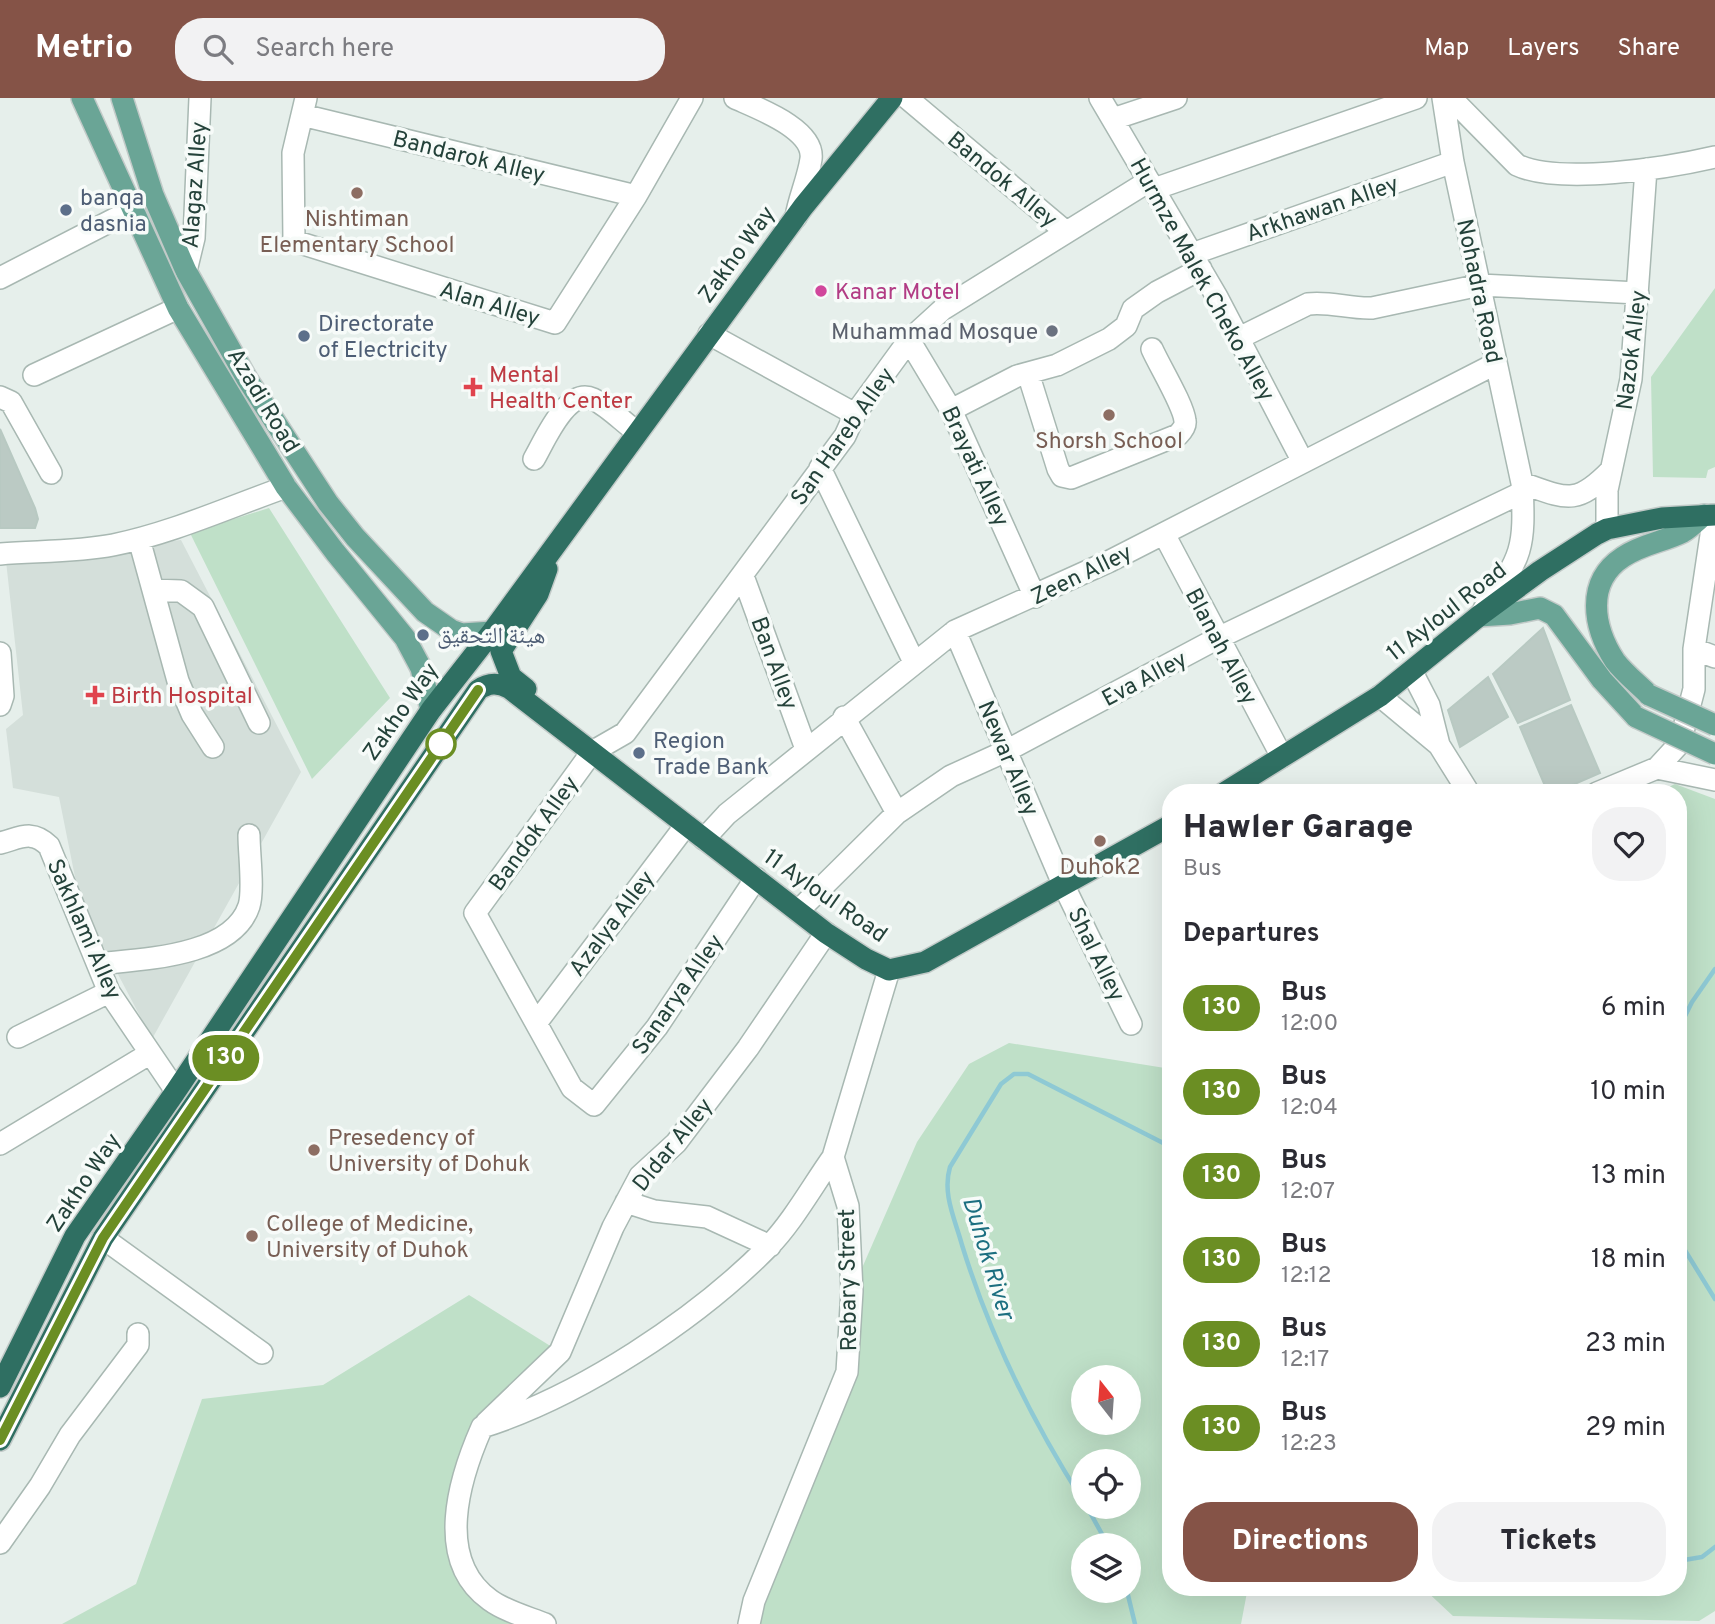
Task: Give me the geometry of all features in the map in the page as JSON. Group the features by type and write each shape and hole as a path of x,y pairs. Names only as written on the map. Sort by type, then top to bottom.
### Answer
{"highway":[{"name":"Zakho Way","path":"0,1387 75,1236 176,1091 431,710 492,632 796,217 891,98"},
{"name":"11 Ayloul Road","path":"1238,784 1380,696 1540,571 1607,529 1662,518 1711,515"},
{"path":"547,556 547,573 538,594 501,651 510,677 527,691 551,720"},
{"name":"11 Ayloul Road","path":"478,690 489,684 503,685 826,933 866,959 889,970 925,962 1162,830"},
{"name":"Zakho Way","path":"0,1440 103,1238 478,690"}],"main road":[{"name":"Azadi Road","path":"82,98 178,308 286,486 335,552 405,638 421,668 431,710"},
{"path":"97,98 106,147"},
{"name":"Azadi Road","path":"122,98 153,195 186,271 247,379 328,503 355,537 425,612 451,630 462,634 492,632"},
{"path":"1711,515 1684,531 1640,547 1622,557 1610,568 1597,592 1599,625 1617,663 1649,695 1715,725"},
{"path":"1479,616 1540,608 1554,615 1602,680 1636,717 1715,754"},
{"path":"405,638 413,637 424,626 425,612"}],"street":[{"name":"Alagaz Alley","path":"186,271 194,238 200,98"},
{"name":"Alan Alley","path":"304,107 293,153 294,241 555,323 636,196 692,98"},
{"path":"735,98 794,128 808,145 811,159 796,217"},
{"name":"Bandok Alley","path":"908,98 1066,232"},
{"name":"Hurmze Malek Cheko Alley","path":"1100,98 1197,262 1303,462"},
{"path":"1113,119 1176,98"},
{"name":"San Hareb Alley","path":"592,752 625,733 845,436 855,414 909,340 943,309 1066,232 1152,185 1416,98"},
{"name":"Nohadra Road","path":"1443,98 1452,162 1522,487 1525,524 1514,568 1479,616"},
{"path":"1451,98 1517,165 1530,171 1592,174 1673,167 1715,157"},
{"name":"Bandarok Alley","path":"304,107 636,196"},
{"name":"Arkhawan Alley","path":"951,410 1017,376 1057,365 1108,339 1126,326 1133,309 1197,262 1452,162"},
{"name":"Nazok Alley","path":"1607,529 1607,490 1631,379 1646,169"},
{"path":"0,278 134,209"},
{"path":"1239,338 1308,304 1320,302 1355,309 1372,308 1480,285 1638,293"},
{"path":"34,375 178,308"},
{"path":"709,334 855,414"},
{"name":"Brayati Alley","path":"909,340 951,410 1035,597"},
{"path":"1028,373 1058,469 1062,476 1071,478 1178,435 1183,429 1186,422 1182,411 1152,349"},
{"name":"Zeen Alley","path":"704,839 727,814 955,631 1035,597 1164,534 1495,364"},
{"path":"534,458 569,402 581,396 593,399 637,432"},
{"path":"0,397 10,402 51,473"},
{"path":"820,468 914,662"},
{"path":"1522,487 1555,495 1573,496 1590,492 1611,470"},
{"path":"0,554 75,551 139,539 286,486"},
{"name":"Eva Alley","path":"798,911 897,813 951,776 1006,751 1218,638 1522,487"},
{"path":"1619,784 1657,768 1680,743 1694,689 1694,649 1711,515"},
{"name":"Blanah Alley","path":"1164,534 1282,757"},
{"path":"139,539 178,681 192,714 214,747"},
{"name":"Ban Alley","path":"743,576 806,749"},
{"path":"153,590 181,591 203,607 259,723"},
{"name":"Newar Alley","path":"955,631 1063,884"},
{"path":"1694,649 1715,657"},
{"path":"0,653 3,696 0,705"},
{"path":"1412,672 1429,705 1439,745 1463,784"},
{"path":"1380,696 1439,745"},
{"path":"845,717 897,813"},
{"name":"Bandok Alley","path":"537,1022 475,913 592,752"},
{"path":"1657,768 1715,780"},
{"name":"Azalya Alley","path":"537,1022 686,825"},
{"name":"Sakhlami Alley","path":"0,844 29,835 40,837 48,846 109,992 176,1091"},
{"path":"98,964 159,957 199,948 220,939 239,925 249,905 249,835"},
{"name":"Sanarya Alley","path":"537,1022 572,1088 594,1105 657,1027 756,878"},
{"name":"Shal Alley","path":"1063,884 1131,1024"},
{"name":"Dldar Alley","path":"482,1427 560,1352 613,1227 640,1176 676,1143 748,1048 826,933"},
{"path":"544,1624 491,1601 468,1578 458,1552 456,1511 465,1465 482,1427 509,1419 611,1368 708,1302 770,1246 833,1157 889,970"},
{"path":"18,1037 109,992"},
{"path":"0,1144 149,1054"},
{"name":"Rebary Street","path":"750,1624 754,1601 847,1372 852,1291 848,1206 833,1157"},
{"path":"626,1202 654,1211 707,1217 770,1246"},
{"path":"103,1238 262,1353"},
{"path":"0,1543 40,1486 70,1435 138,1345 138,1334"}],"shaded area":[{"path":"181,540 301,772 152,1039 80,902 59,797 13,788 6,729 23,715 6,561"}],"green space":[{"path":"1715,288 1715,467 1708,470 1706,478 1653,477 1651,377"},
{"path":"269,508 390,698 312,779 190,533"},
{"path":"1687,788 1715,799 1715,1611 1699,1621 1453,1616 1432,1596 1687,1596"},
{"path":"1009,1043 1162,1068 1162,1596 1246,1596 1241,1624 749,1624 847,1372 852,1291 917,1142 969,1064"},
{"path":"469,1295 560,1352 465,1465 468,1578 545,1624 62,1624 136,1584 202,1399 323,1385"}],"building":[{"path":"0,429 35,508 38,519 35,528 0,528"},
{"path":"1543,628 1570,700 1518,723 1493,674"},
{"path":"1488,677 1508,717 1460,747 1448,710"},
{"path":"1571,705 1600,773 1575,784 1544,784 1520,727"}],"waterway":[{"name":"Duhok River","path":"1687,1012 1715,969"},
{"name":"Duhok River","path":"1071,1481 1014,1377 973,1279 950,1206 950,1167 1001,1084 1014,1074 1028,1074 1162,1142"},
{"name":"Duhok River","path":"1687,1254 1715,1299"},
{"name":"Duhok River","path":"1094,1519 1101,1533"},
{"name":"Duhok River","path":"1687,1560 1702,1557 1715,1547"},
{"name":"Duhok River","path":"1130,1603 1135,1624"}],"bus line":[{"name":"130","path":"0,1440 103,1238 478,690"}],"place":[{"name":"Nishtiman Elementary School","path":"357,193"},
{"name":"banqa dasnia","path":"66,210"},
{"name":"Kanar Motel","path":"821,291"},
{"name":"Muhammad Mosque","path":"1052,331"},
{"name":"Directorate of Electricity","path":"304,336"},
{"name":"Mental Health Center","path":"473,387"},
{"name":"Shorsh School","path":"1109,415"},
{"name":"هيئة التحقيق","path":"423,635"},
{"name":"Birth Hospital","path":"95,695"},
{"name":"Region Trade Bank","path":"639,753"},
{"name":"Duhok2","path":"1100,841"},
{"name":"Presedency of University of Dohuk","path":"314,1150"},
{"name":"College of Medicine, University of Duhok","path":"252,1236"}]}
